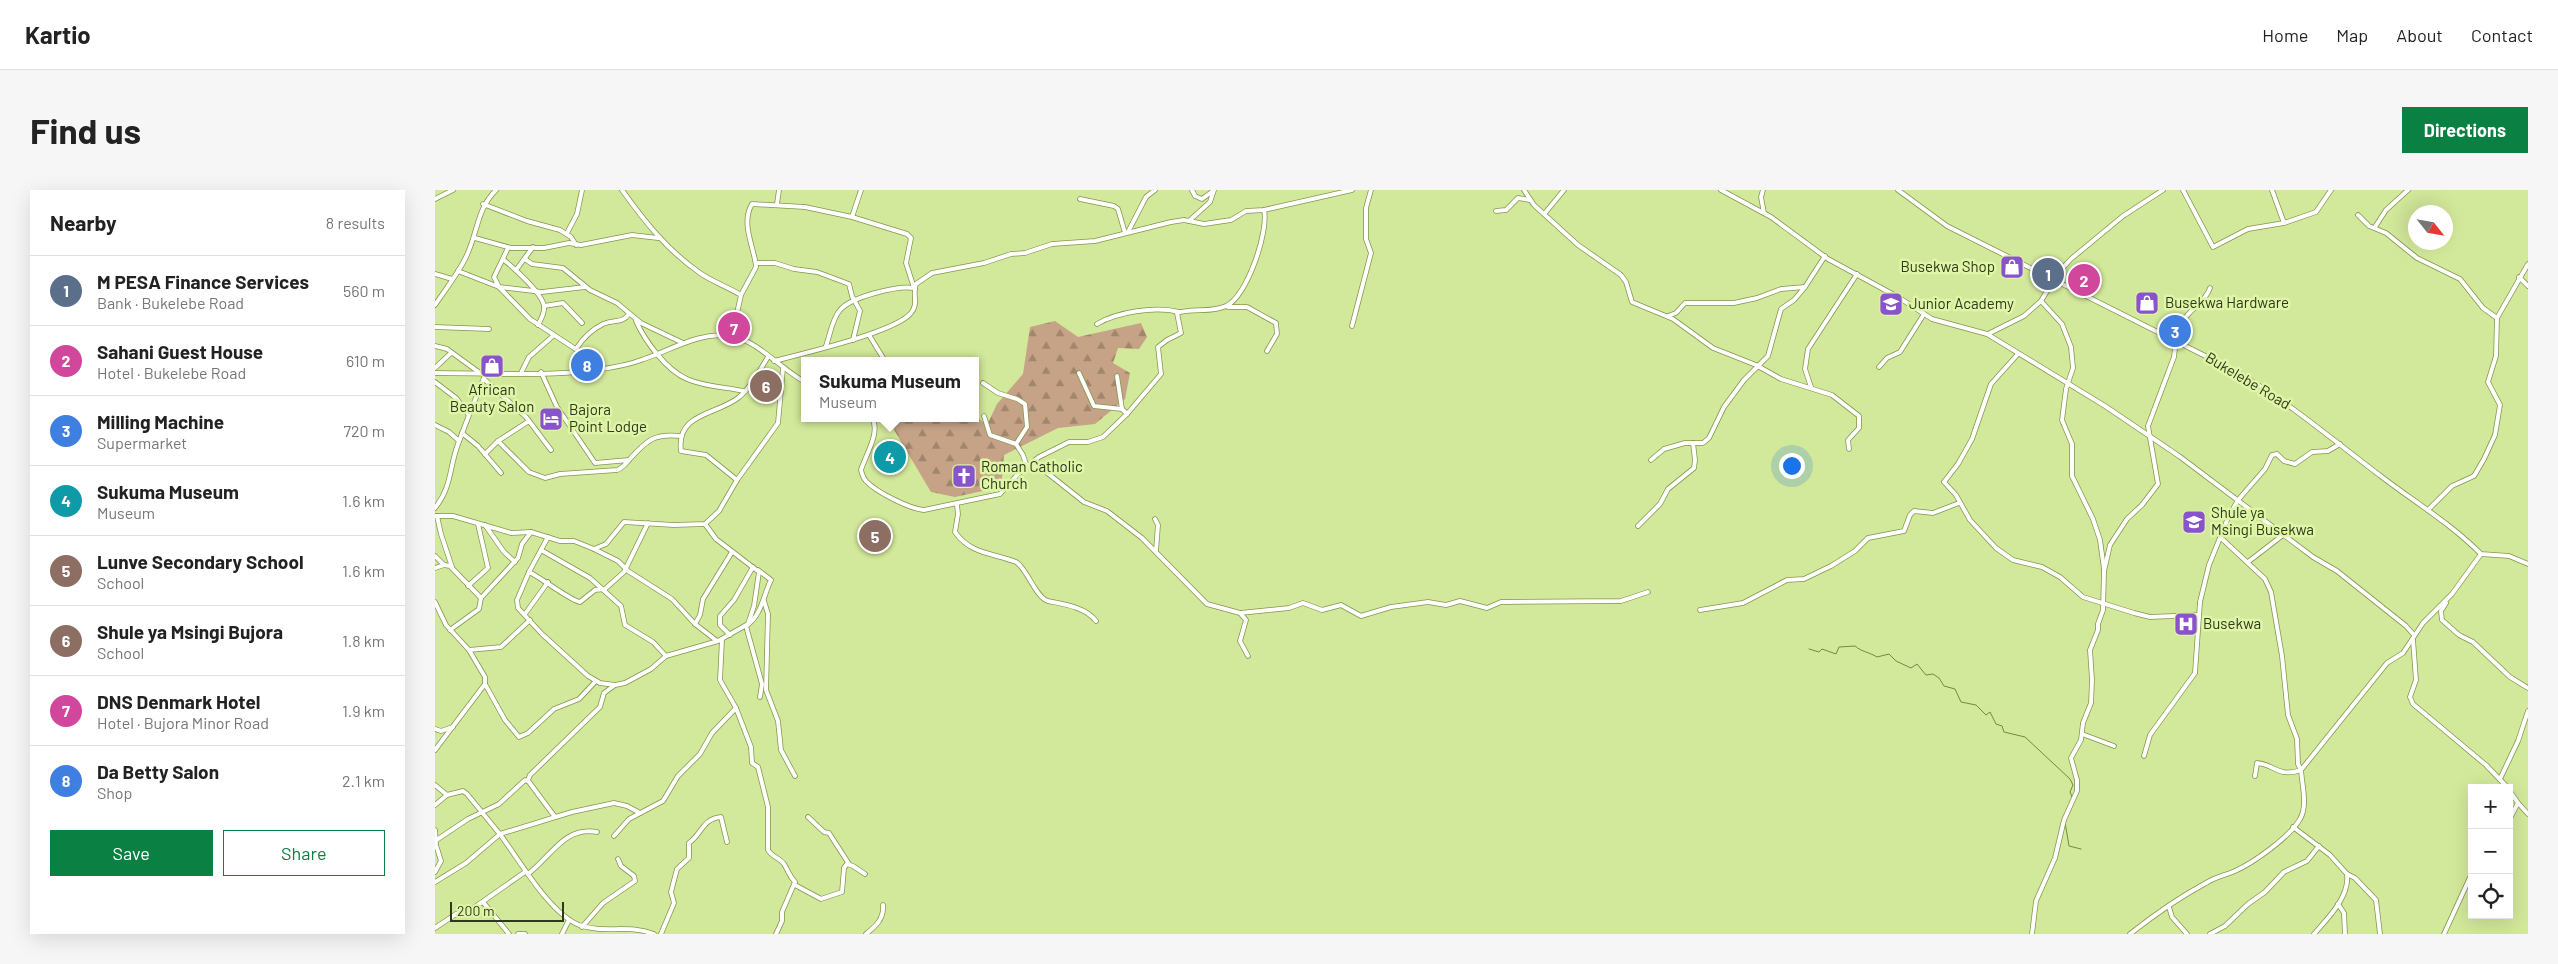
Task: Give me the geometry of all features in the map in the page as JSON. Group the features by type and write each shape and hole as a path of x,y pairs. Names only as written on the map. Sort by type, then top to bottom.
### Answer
{"street":[{"path":"435,199 453,190"},
{"path":"435,305 458,271 475,238 483,204 496,190"},
{"path":"567,233 577,214 582,190"},
{"path":"621,190 658,238 701,273 741,295"},
{"path":"777,204 779,190"},
{"path":"851,217 861,190"},
{"path":"1126,233 1146,198 1155,190"},
{"path":"1192,190 1195,196 1202,199 1213,191"},
{"path":"826,346 839,311 855,302 889,290 914,288 921,279 932,273 991,261 1011,254 1025,253 1052,244 1095,241 1171,222 1209,223 1231,220 1236,215 1246,211 1264,210 1352,190"},
{"path":"1352,326 1371,253 1366,239 1366,208 1371,190"},
{"path":"1524,190 1532,202 1578,245 1621,274 1626,282 1632,302 1685,326 1707,345 1756,365 1781,379 1832,395 1858,414 1859,428 1847,441 1849,449"},
{"path":"1545,213 1564,190"},
{"path":"1721,190 1764,213 1825,256 1923,314 1941,323 1987,334 2069,383 2149,436 2283,535 2351,582 2406,626 2414,636 2417,680 2410,697 2413,704 2487,765 2504,784"},
{"path":"1763,190 1761,197 1764,213"},
{"name":"Bukelebe Road","path":"1898,190 1939,221 2053,281 2239,372 2281,399 2457,530 2481,554"},
{"path":"1987,334 2018,320 2041,301 2066,264 2103,232 2163,190"},
{"path":"2183,190 2213,247 2247,229 2284,222 2317,212 2331,190"},
{"path":"2272,190 2284,222"},
{"path":"2375,227 2386,210 2408,190"},
{"path":"1189,221 1210,202 1213,191"},
{"path":"1496,212 1508,208 1518,198 1532,202"},
{"path":"1080,199 1114,206 1118,209 1126,233"},
{"path":"483,204 567,233 576,245"},
{"path":"732,336 741,295 753,275 756,263 749,240 749,210 754,204 766,207 777,204 805,207 851,217 909,236 906,264 914,288 915,304 911,314 899,323 869,335 774,360"},
{"path":"1225,307 1236,297 1256,263 1265,218 1264,210"},
{"path":"2358,215 2369,226 2375,227 2417,258 2460,279 2483,308 2497,318"},
{"path":"475,238 491,241 508,248 549,248 569,243 576,245 632,235 658,238"},
{"path":"516,270 533,247"},
{"path":"508,248 495,277 499,287 538,325 577,350 591,362 595,370"},
{"path":"1651,460 1664,449 1693,443 1703,443 1709,438 1725,407 1756,365 1764,361 1769,354 1781,309 1805,287 1825,256"},
{"path":"525,259 531,264 563,268 585,287 617,303 635,318 683,343"},
{"path":"504,260 535,291 544,306 538,325"},
{"path":"756,263 775,262 794,269 819,273 847,284 859,307 860,314 853,340"},
{"path":"2428,510 2453,486 2477,473 2495,434 2499,400 2488,382 2496,356 2497,318 2528,264"},
{"path":"458,271 499,287 535,291 585,287"},
{"path":"435,274 452,279"},
{"path":"1811,387 1805,369 1808,349 1857,274"},
{"path":"2519,277 2528,286"},
{"path":"1667,317 1676,313 1685,303 1735,303 1781,290 1805,287"},
{"path":"2104,571 2112,541 2127,519 2142,505 2159,484 2148,426 2174,356 2177,340 2187,314 2205,298 2210,288"},
{"path":"2032,934 2036,901 2055,858 2064,820 2077,791 2077,780 2071,758 2079,745 2092,696 2089,650 2098,630 2097,624 2104,603 2104,571 2100,540 2071,476 2072,444 2062,420 2066,389 2069,383 2073,359 2067,333 2059,320 2041,301"},
{"path":"544,306 563,303 582,323"},
{"path":"1097,324 1109,317 1139,310 1163,309 1179,312 1247,306 1276,323 1277,334 1267,351"},
{"path":"875,424 874,433 861,470 865,481 915,509 937,509 1000,494 1039,457 1066,443 1088,442 1103,437 1127,414 1161,374 1158,348 1167,340 1181,333 1176,316 1179,312"},
{"path":"577,350 587,335 603,324 623,321 629,314"},
{"path":"1879,367 1887,358 1900,352 1923,314"},
{"path":"635,318 657,355 687,379 712,387 744,391"},
{"path":"435,327 489,330"},
{"path":"869,335 883,357"},
{"path":"521,373 529,358 553,336"},
{"path":"435,373 521,373 595,370 641,360 683,343 714,336 732,336 751,345 801,379"},
{"path":"435,346 451,353 480,373"},
{"path":"435,368 451,353"},
{"path":"2018,354 1991,384 1972,438 1958,464 1944,482 1956,495 1969,520 1990,542 2010,558 2042,567 2060,577 2083,597 2150,617 2198,615"},
{"path":"737,480 706,455 681,451 681,436 691,420 730,402 744,391 768,357"},
{"path":"594,549 606,544 624,522 705,524 719,511 737,480 778,423 783,368"},
{"path":"541,372 557,407 595,463 595,472"},
{"path":"435,508 448,487 459,441 468,414 486,373"},
{"path":"1079,373 1094,406 1122,409"},
{"path":"1117,376 1122,409 1127,414"},
{"path":"484,379 529,421 551,450"},
{"path":"435,382 456,398 468,414"},
{"path":"983,383 998,393 1017,399 1025,404 1027,427 1015,444"},
{"path":"984,416 990,436 1015,444 1023,455 1027,467"},
{"path":"485,454 498,441 529,421"},
{"path":"435,426 449,432 459,441"},
{"path":"462,433 485,454 501,473"},
{"path":"498,441 529,472 545,478 560,474 621,469 645,442 659,435 681,436"},
{"path":"1638,526 1661,504 1668,488 1694,468 1693,443"},
{"path":"2144,756 2149,735 2195,673 2198,615 2209,565 2238,500 2265,469 2273,455 2277,454 2284,461 2295,464 2311,452 2328,451 2340,444"},
{"path":"595,463 629,460"},
{"path":"1027,467 1041,468 1084,502 1107,511 1143,538 1205,603 1240,613 1289,608 1303,603 1322,610 1341,605 1361,616 1391,607 1428,602 1446,605 1460,601 1487,608 1501,602 1621,601 1648,592"},
{"path":"1700,610 1743,603 1787,580 1804,579 1831,566 1855,551 1868,538 1905,531 1910,515 1914,511 1933,513 1959,503"},
{"path":"957,504 958,514 955,532 969,546 988,556 1016,562 1045,600 1089,612 1096,621"},
{"path":"481,598 453,569 436,516 453,516 511,533 531,532 594,549 617,561 672,599 695,624 720,640"},
{"path":"1155,519 1158,525 1156,552"},
{"path":"529,572 548,582 576,602 581,601 595,590 602,590 626,569 634,548 648,523"},
{"path":"468,586 488,568 478,524"},
{"path":"528,780 530,775 600,707 604,693 615,685 651,669 666,656 720,640 754,620 764,601 771,578 713,536 705,524"},
{"path":"485,525 504,552 515,562"},
{"path":"450,630 479,609 481,598 519,557 522,544 531,532"},
{"path":"2248,562 2283,535"},
{"path":"548,537 529,572 516,604 542,634 595,682 615,685"},
{"path":"2131,934 2209,881 2235,871 2266,853 2301,819 2304,803 2301,770 2298,764 2297,739 2288,715 2282,656 2271,592 2265,579 2220,537"},
{"path":"541,550 587,575 622,607 625,625 653,642 666,656"},
{"path":"695,624 700,615 703,599 733,552"},
{"path":"2255,776 2257,763 2281,773 2301,770 2387,663 2403,653 2414,636 2448,598 2481,554 2509,556 2528,564"},
{"path":"435,556 444,565 453,569"},
{"path":"435,568 444,565"},
{"path":"755,568 759,575 755,603 746,626 762,684 760,697"},
{"path":"730,635 720,624 720,616 734,600 755,568"},
{"path":"525,614 548,582"},
{"path":"2448,598 2441,611 2442,620 2455,632 2473,642 2511,677 2528,687"},
{"path":"764,601 768,614 769,664 766,688 778,721 781,750 795,776"},
{"path":"435,602 450,630 469,650 485,677 485,684 505,720 519,737 528,733 554,709 579,699 595,682"},
{"path":"1240,613 1245,620 1240,641 1247,656"},
{"path":"469,650 501,647 530,620"},
{"path":"720,640 720,680 735,708 751,747 752,763 758,767 768,807 768,850 771,855 784,863 795,885 820,899 839,894 844,883 844,868 849,864"},
{"path":"435,750 485,684"},
{"path":"614,836 629,818 665,800 678,776 700,754 712,733 735,708"},
{"path":"2500,779 2519,741 2528,710"},
{"path":"435,729 441,731 455,726"},
{"path":"2082,734 2114,746"},
{"path":"435,842 482,812 499,804 514,792 522,781 528,780"},
{"path":"528,780 555,817"},
{"path":"435,786 447,795"},
{"path":"435,805 447,795 463,791 500,834 527,873 569,920 599,931 634,928 651,934"},
{"path":"2513,796 2528,814"},
{"path":"435,882 466,863 500,834 555,817 616,802 640,813"},
{"path":"2513,812 2518,803"},
{"path":"808,816 823,831 829,832 849,864 865,874"},
{"path":"661,934 674,903 671,892 677,869 689,858 689,844 697,837 701,828 711,819 721,817 723,818 727,842"},
{"path":"2293,827 2307,840 2319,846 2376,900 2380,934"},
{"path":"435,830 435,842 441,860 435,872"},
{"path":"435,928 453,916 483,902 543,863 566,836 583,830 597,832"},
{"path":"2210,934 2231,921 2247,904 2265,892 2284,872 2307,861 2319,846"},
{"path":"582,926 603,903 634,882 635,877 621,866 617,859"},
{"path":"2313,934 2338,904 2347,883 2347,874"},
{"path":"2445,934 2472,874"},
{"path":"776,934 782,920 782,912 795,885"},
{"path":"483,902 509,934"},
{"path":"2338,904 2344,913 2345,934"},
{"path":"866,934 878,923 883,912 883,905"},
{"path":"2169,907 2172,917 2187,934"},
{"path":"562,934 569,920"},
{"path":"517,934 525,934"}],"green space":[{"path":"1055,321 1078,337 1141,323 1147,337 1139,349 1118,348 1113,363 1130,373 1125,399 1095,424 1058,428 1004,455 1001,487 955,497 931,492 889,422 979,422 979,419 987,425 997,404 1023,374 1030,327"}],"waterway":[{"path":"1809,649 1819,652 1822,649 1836,654 1839,647 1855,646 1877,657 1889,654 1896,661 1911,668 1917,664 1926,675 1933,674 1939,678 1944,686 1955,689 1961,702 1976,705 1986,715 1990,712 1996,724 2002,726 2004,732 2025,737 2070,779 2073,785 2070,792 2073,799"},
{"path":"2065,822 2069,846 2081,849"}],"place":[{"name":"Busekwa Shop","path":"2012,267"},
{"name":"M PESA Finance Services","path":"2048,274"},
{"name":"Sahani Guest House","path":"2084,280"},
{"name":"Busekwa Hardware","path":"2147,303"},
{"name":"Junior Academy","path":"1891,304"},
{"name":"DNS Denmark Hotel","path":"734,328"},
{"name":"Milling Machine","path":"2175,331"},
{"name":"Da Betty Salon","path":"587,365"},
{"name":"African Beauty Salon","path":"492,366"},
{"name":"Shule ya Msingi Bujora","path":"766,386"},
{"name":"Bajora Point Lodge","path":"551,419"},
{"name":"Sukuma Museum","path":"890,457"},
{"name":"Roman Catholic Church","path":"964,476"},
{"name":"Shule ya Msingi Busekwa","path":"2194,522"},
{"name":"Lunve Secondary School","path":"875,536"},
{"name":"Busekwa","path":"2186,624"}]}
